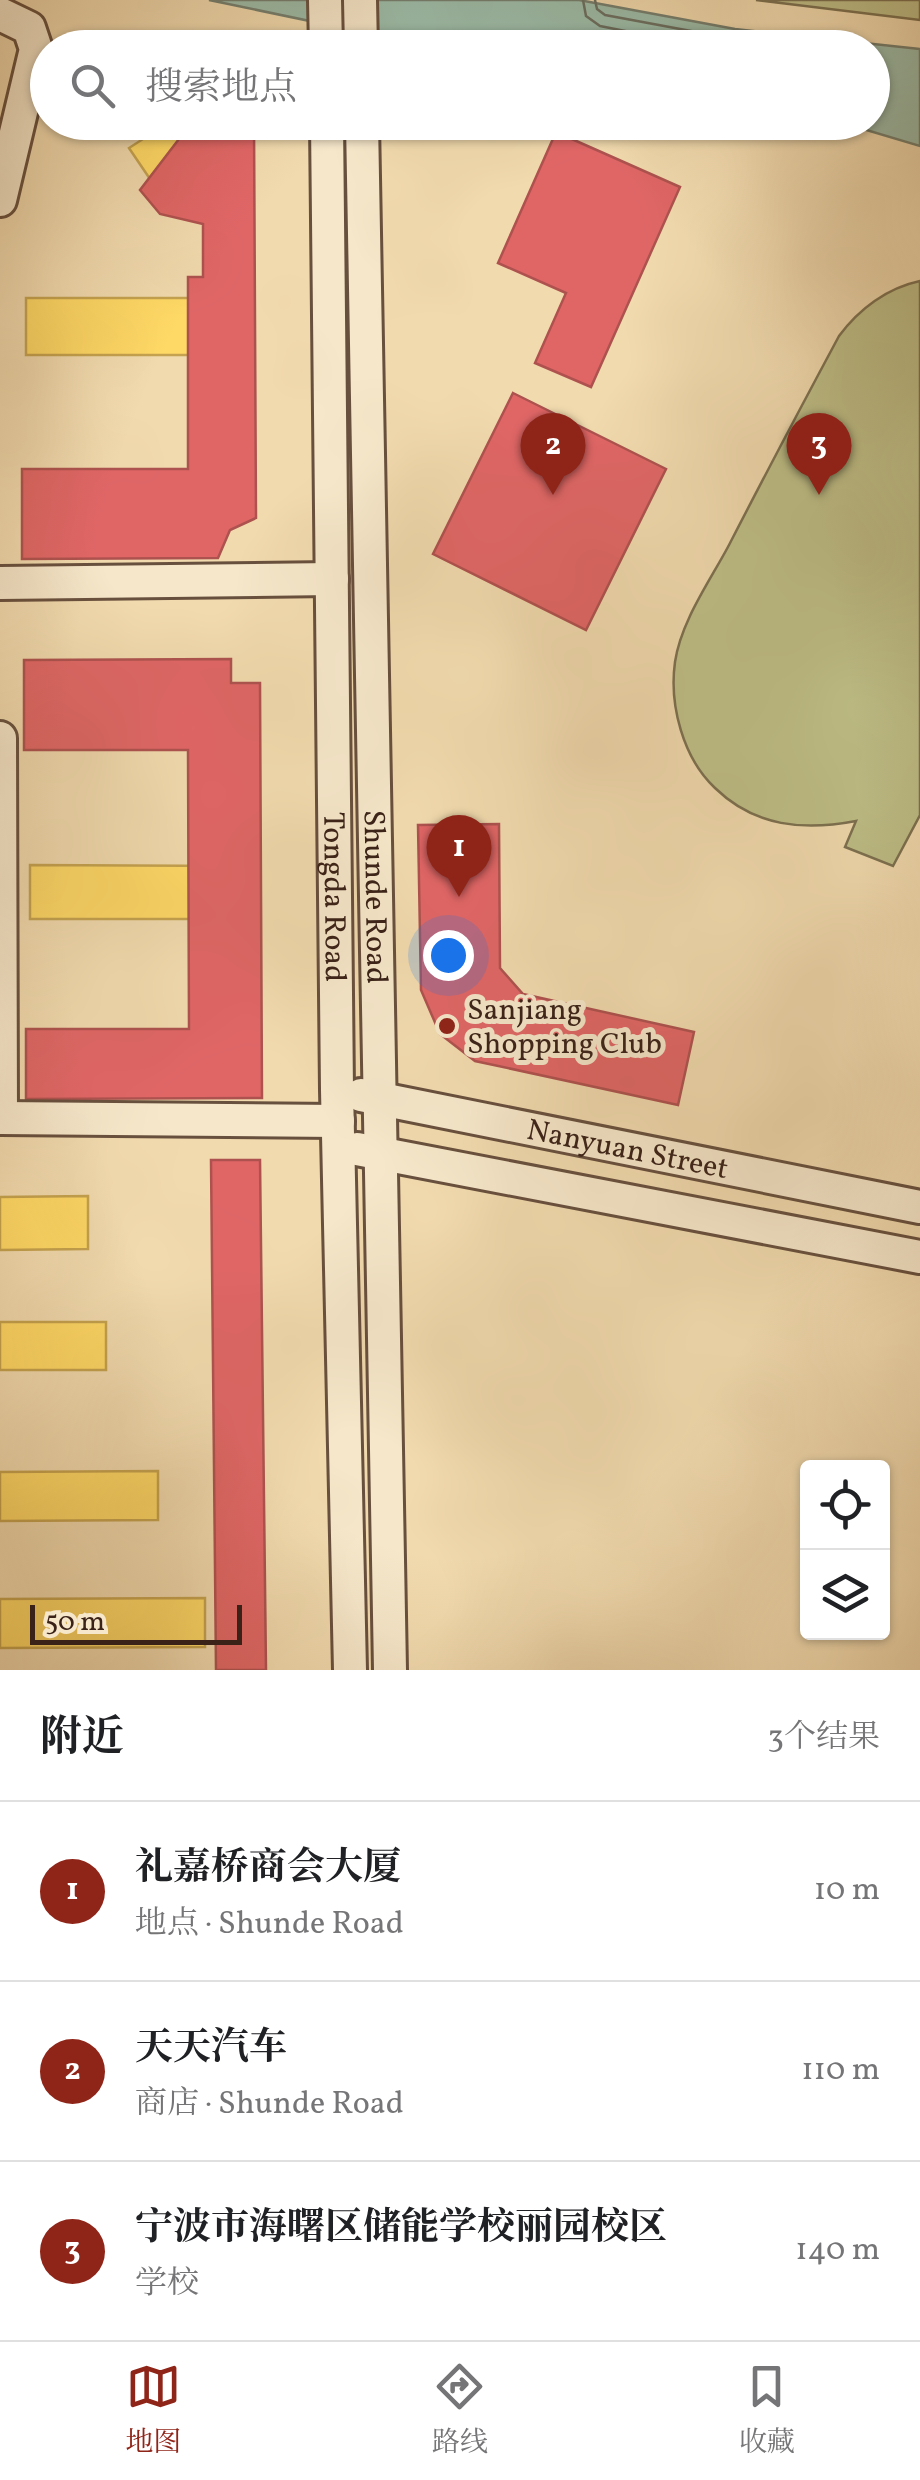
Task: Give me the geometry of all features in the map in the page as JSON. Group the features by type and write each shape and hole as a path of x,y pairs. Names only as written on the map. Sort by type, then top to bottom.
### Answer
{"street":[{"path":"325,0 326,30"},
{"path":"360,0 361,30"},
{"path":"0,14 30,31"},
{"path":"0,200 30,74"},
{"name":"Tongda Road","path":"327,140 338,1119 350,1670"},
{"name":"Shunde Road","path":"362,140 390,1670"},
{"path":"0,583 332,579"},
{"path":"0,738 1,1118 338,1119"},
{"name":"Nanyuan Street","path":"920,1207 378,1099 338,1119 378,1153 920,1257"}],"green space":[{"path":"756,0 920,0 920,20"},
{"path":"920,281 920,815 893,866 845,847 856,821 818,826 781,823 730,801 694,762 681,730 674,679 678,647 690,616 839,336 875,301"}],"water":[{"path":"209,0 579,0 744,30 353,30"},
{"path":"890,46 920,49 920,146 890,137"}],"building: 住宅":[{"path":"141,140 206,140 210,146 152,182 129,148"},
{"path":"26,298 230,298 230,355 26,355"},
{"path":"226,471 227,525 26,528 25,473"},
{"path":"30,693 230,694 230,743 29,742"},
{"path":"30,865 235,866 235,919 30,919"},
{"path":"30,1039 237,1039 237,1093 30,1092"},
{"path":"88,1196 88,1249 0,1250 0,1197"},
{"path":"0,1322 106,1322 106,1370 0,1370"},
{"path":"158,1471 158,1520 0,1521 0,1472"},
{"path":"205,1598 205,1647 0,1648 0,1599"}],"building: 商业":[{"path":"178,140 254,140 256,518 230,530 218,558 22,559 22,469 188,469 188,277 203,277 203,224 160,214 140,190"},
{"path":"552,140 574,140 680,187 591,387 535,363 566,293 498,263"},
{"path":"513,393 666,469 586,630 433,554"},
{"path":"231,659 231,683 260,683 262,1098 26,1099 26,1029 189,1029 188,750 24,750 24,660"},
{"path":"499,824 500,968 523,994 694,1032 678,1105 475,1061 440,1034 421,990 418,825"},
{"path":"211,1160 260,1160 266,1670 216,1670"}],"place":[{"name":"天天汽车","path":"553,495"},
{"name":"宁波市海曙区储能学校丽园校区","path":"819,495"},
{"name":"礼嘉桥商会大厦","path":"459,897"},
{"name":"Sanjiang Shopping Club","path":"447,1026"}]}
